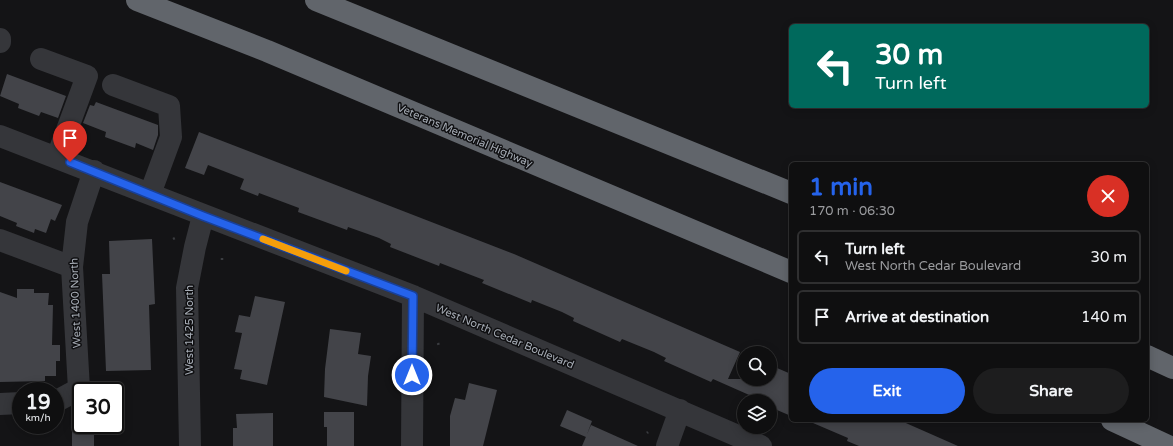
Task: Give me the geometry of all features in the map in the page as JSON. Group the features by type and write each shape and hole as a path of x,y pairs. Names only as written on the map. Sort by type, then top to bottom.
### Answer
{"highway":[{"name":"Veterans Memorial Highway","path":"137,0 267,51 789,271"},
{"path":"316,0 789,192"},
{"path":"1149,357 1173,368"},
{"path":"1116,422 1168,446"}],"street":[{"path":"41,59 87,76 58,157"},
{"path":"113,85 169,106 170,137 150,194"},
{"name":"West North Cedar Boulevard","path":"0,136 58,157 203,216 413,296 761,446"},
{"name":"West 1400 North","path":"64,397 79,389 72,267 78,222 94,171"},
{"name":"West 1425 North","path":"190,446 187,288 203,216"},
{"path":"0,240 72,267"},
{"path":"412,446 413,296"},
{"path":"0,404 12,403"},
{"path":"667,446 680,410"}],"building":[{"path":"7,74 66,96 58,118 41,112 39,116 18,108 19,104 0,96"},
{"path":"96,102 158,125 158,135 153,150 136,143 135,148 105,137 106,132 83,123 90,105 94,106"},
{"path":"199,132 514,254 737,351 737,359 728,379 737,379 737,386 777,386 777,368 789,373 789,415 777,410 777,394 747,394 713,379 711,382 664,361 666,358 654,352 622,339 620,342 573,321 574,318 562,312 532,300 531,303 482,283 484,280 440,263 439,266 390,247 391,244 379,238 348,227 347,230 298,212 299,208 259,193 258,196 240,189 244,179 208,165 204,175 185,168"},
{"path":"0,182 62,205 55,221 51,219 46,233 35,229 34,233 16,226 17,223 0,216"},
{"path":"152,239 155,304 149,305 151,370 106,371 102,274 110,274 109,241"},
{"path":"17,289 34,289 34,293 49,293 48,305 53,305 52,345 60,345 60,361 56,361 56,376 45,376 45,381 0,382 0,292 17,298"},
{"path":"255,296 285,302 267,385 240,379 242,370 234,369 242,333 235,332 239,315 250,317"},
{"path":"330,329 361,333 358,354 371,356 368,376 367,406 324,397 325,369"},
{"path":"469,383 497,390 483,446 450,446 450,416 455,398 465,400"},
{"path":"567,410 592,421 586,437 560,426"},
{"path":"324,412 354,412 354,446 327,446 327,427 324,427"},
{"path":"273,413 273,446 233,446 233,428 237,428 236,414"},
{"path":"811,422 904,422 958,446 859,446 847,441 848,438"},
{"path":"591,425 638,446 582,446"},
{"path":"72,434 94,434 94,446 72,446"}],"slow traffic":[{"path":"263,239 346,271"}],"route":[{"path":"70,162 203,216 413,296 412,375"}]}
